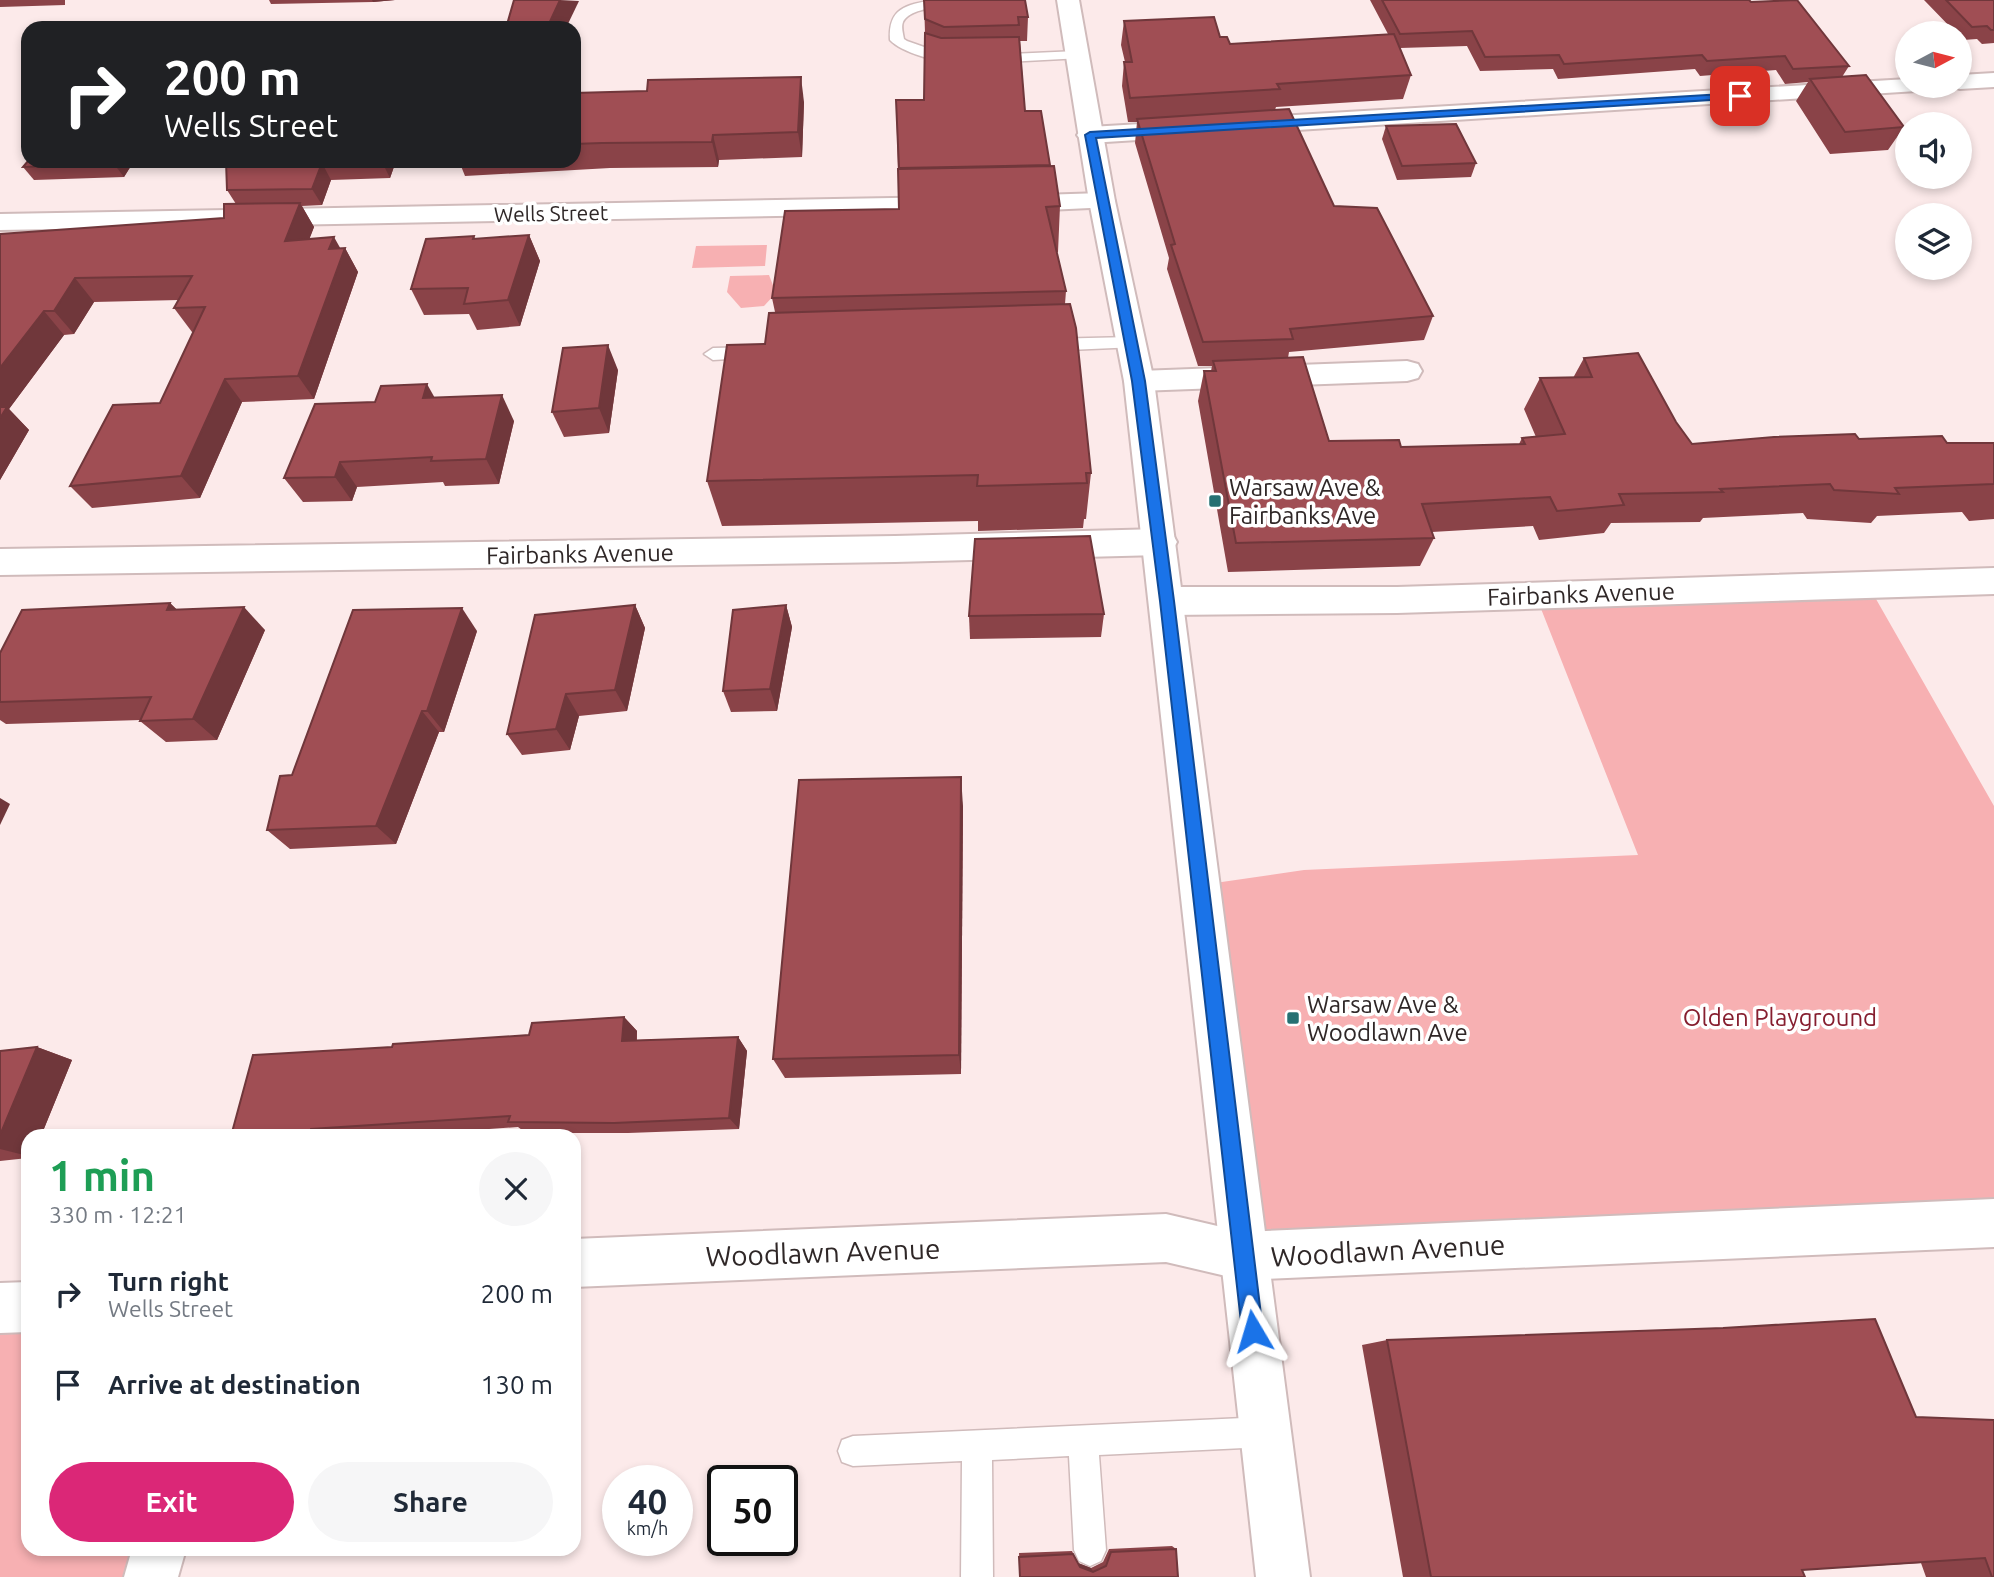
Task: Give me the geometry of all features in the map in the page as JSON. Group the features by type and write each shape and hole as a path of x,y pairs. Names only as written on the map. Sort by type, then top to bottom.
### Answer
{"street":[{"path":"1068,0 1102,201 1139,381 1283,1577"},
{"path":"1972,81 1994,80"},
{"path":"1090,135 1895,87"},
{"name":"Wells Street","path":"0,222 1102,201"},
{"path":"1139,381 1407,371"},
{"name":"Fairbanks Avenue","path":"0,562 894,549 1160,542"},
{"name":"Fairbanks Avenue","path":"1167,601 1396,600 1994,581"},
{"name":"Woodlawn Avenue","path":"581,1262 1166,1238 1243,1256 1994,1223"},
{"path":"0,1308 21,1307"},
{"path":"151,1577 157,1556"}],"lane":[{"path":"990,0 915,4 904,10 896,21 897,40 943,58 1077,55"},
{"path":"1033,346 1131,343"},
{"path":"713,354 769,353"},
{"path":"853,1451 1265,1432"},
{"path":"1083,1439 1090,1550"},
{"path":"977,1446 977,1577"}],"green space":[{"path":"767,245 765,266 692,268 696,246"},
{"path":"769,275 776,293 764,306 741,308 727,292 730,276"},
{"name":"Olden Playground","path":"1868,585 1994,806 1994,1223 1243,1256 1201,885 1304,870 1638,855 1536,596"},
{"path":"21,1307 21,1556 157,1556 151,1577 0,1577 0,1308"}],"building":[{"path":"514,0 560,0 550,21 508,21"},
{"path":"924,0 1025,0 1028,17 1018,17 1019,25 944,27 925,19"},
{"path":"1382,0 1797,0 1849,66 1793,69 1785,56 1707,61 1702,55 1564,64 1559,55 1485,57 1472,31 1400,34"},
{"path":"1946,0 1994,0 1994,30 1987,26 1972,27 1972,21 1966,21"},
{"path":"1214,17 1220,37 1227,37 1230,44 1394,34 1411,75 1277,84 1280,89 1130,98 1124,62 1132,62 1124,21"},
{"path":"925,33 941,38 1019,37 1025,111 1041,111 1050,165 899,168 896,100 924,100"},
{"path":"1866,75 1895,115 1895,128 1845,132 1810,79"},
{"path":"801,77 798,132 713,135 712,142 581,144 581,93 647,91 648,80"},
{"path":"1289,109 1334,206 1377,208 1433,316 1290,329 1293,339 1203,342 1171,245 1175,244 1137,119"},
{"path":"1456,124 1476,163 1402,166 1386,126"},
{"path":"1054,166 1060,206 1046,207 1066,291 772,298 785,211 899,209 898,169"},
{"path":"226,168 320,168 312,189 227,190"},
{"path":"300,203 285,241 334,237 329,249 345,248 298,376 225,379 181,476 70,486 113,405 160,403 205,307 174,308 192,276 75,278 54,311 44,311 0,368 0,234 224,218 224,204"},
{"path":"529,235 508,300 464,304 468,288 411,289 426,239"},
{"path":"1070,304 1076,328 1091,473 1086,473 1087,483 977,486 978,475 707,481 727,345 765,344 769,313"},
{"path":"608,345 599,408 552,412 563,348"},
{"path":"1638,353 1676,422 1692,444 1855,434 1859,439 1942,436 1947,443 1994,443 1994,484 1895,488 1899,494 1834,490 1830,484 1720,489 1723,492 1619,494 1624,505 1557,511 1550,497 1422,504 1434,538 1236,543 1204,371 1216,371 1213,361 1303,357 1329,441 1399,440 1401,447 1525,444 1522,438 1565,434 1540,378 1592,377 1584,358"},
{"path":"427,384 423,398 502,395 486,459 431,461 432,457 340,462 335,477 284,478 315,404 375,402 381,386"},
{"path":"0,407 7,407 0,418"},
{"path":"1090,536 1104,614 969,616 975,539"},
{"path":"170,603 167,610 244,607 193,719 140,721 151,697 0,702 0,653 22,610"},
{"path":"635,605 615,690 566,694 556,729 507,734 535,615"},
{"path":"786,605 770,689 723,691 733,610"},
{"path":"462,608 427,711 422,711 376,826 267,830 280,776 292,775 353,610"},
{"path":"961,777 959,1055 773,1059 799,780"},
{"path":"624,1017 622,1041 738,1037 729,1118 614,1123 508,1122 510,1116 311,1129 233,1129 253,1055 529,1035 532,1023"},
{"path":"37,1047 0,1135 0,1051"},
{"path":"1875,1319 1916,1417 1994,1420 1994,1577 1985,1558 1802,1570 1805,1577 1431,1577 1387,1340 1723,1328"},
{"path":"1176,1549 1178,1577 1020,1577 1019,1557 1073,1554 1080,1567 1093,1572 1106,1566 1111,1552"}],"place":[{"name":"Warsaw Ave & Fairbanks Ave","path":"1215,501"},
{"name":"Warsaw Ave & Woodlawn Ave","path":"1293,1018"}],"route":[{"path":"1253,1331 1139,381 1090,135 1740,96"}]}
